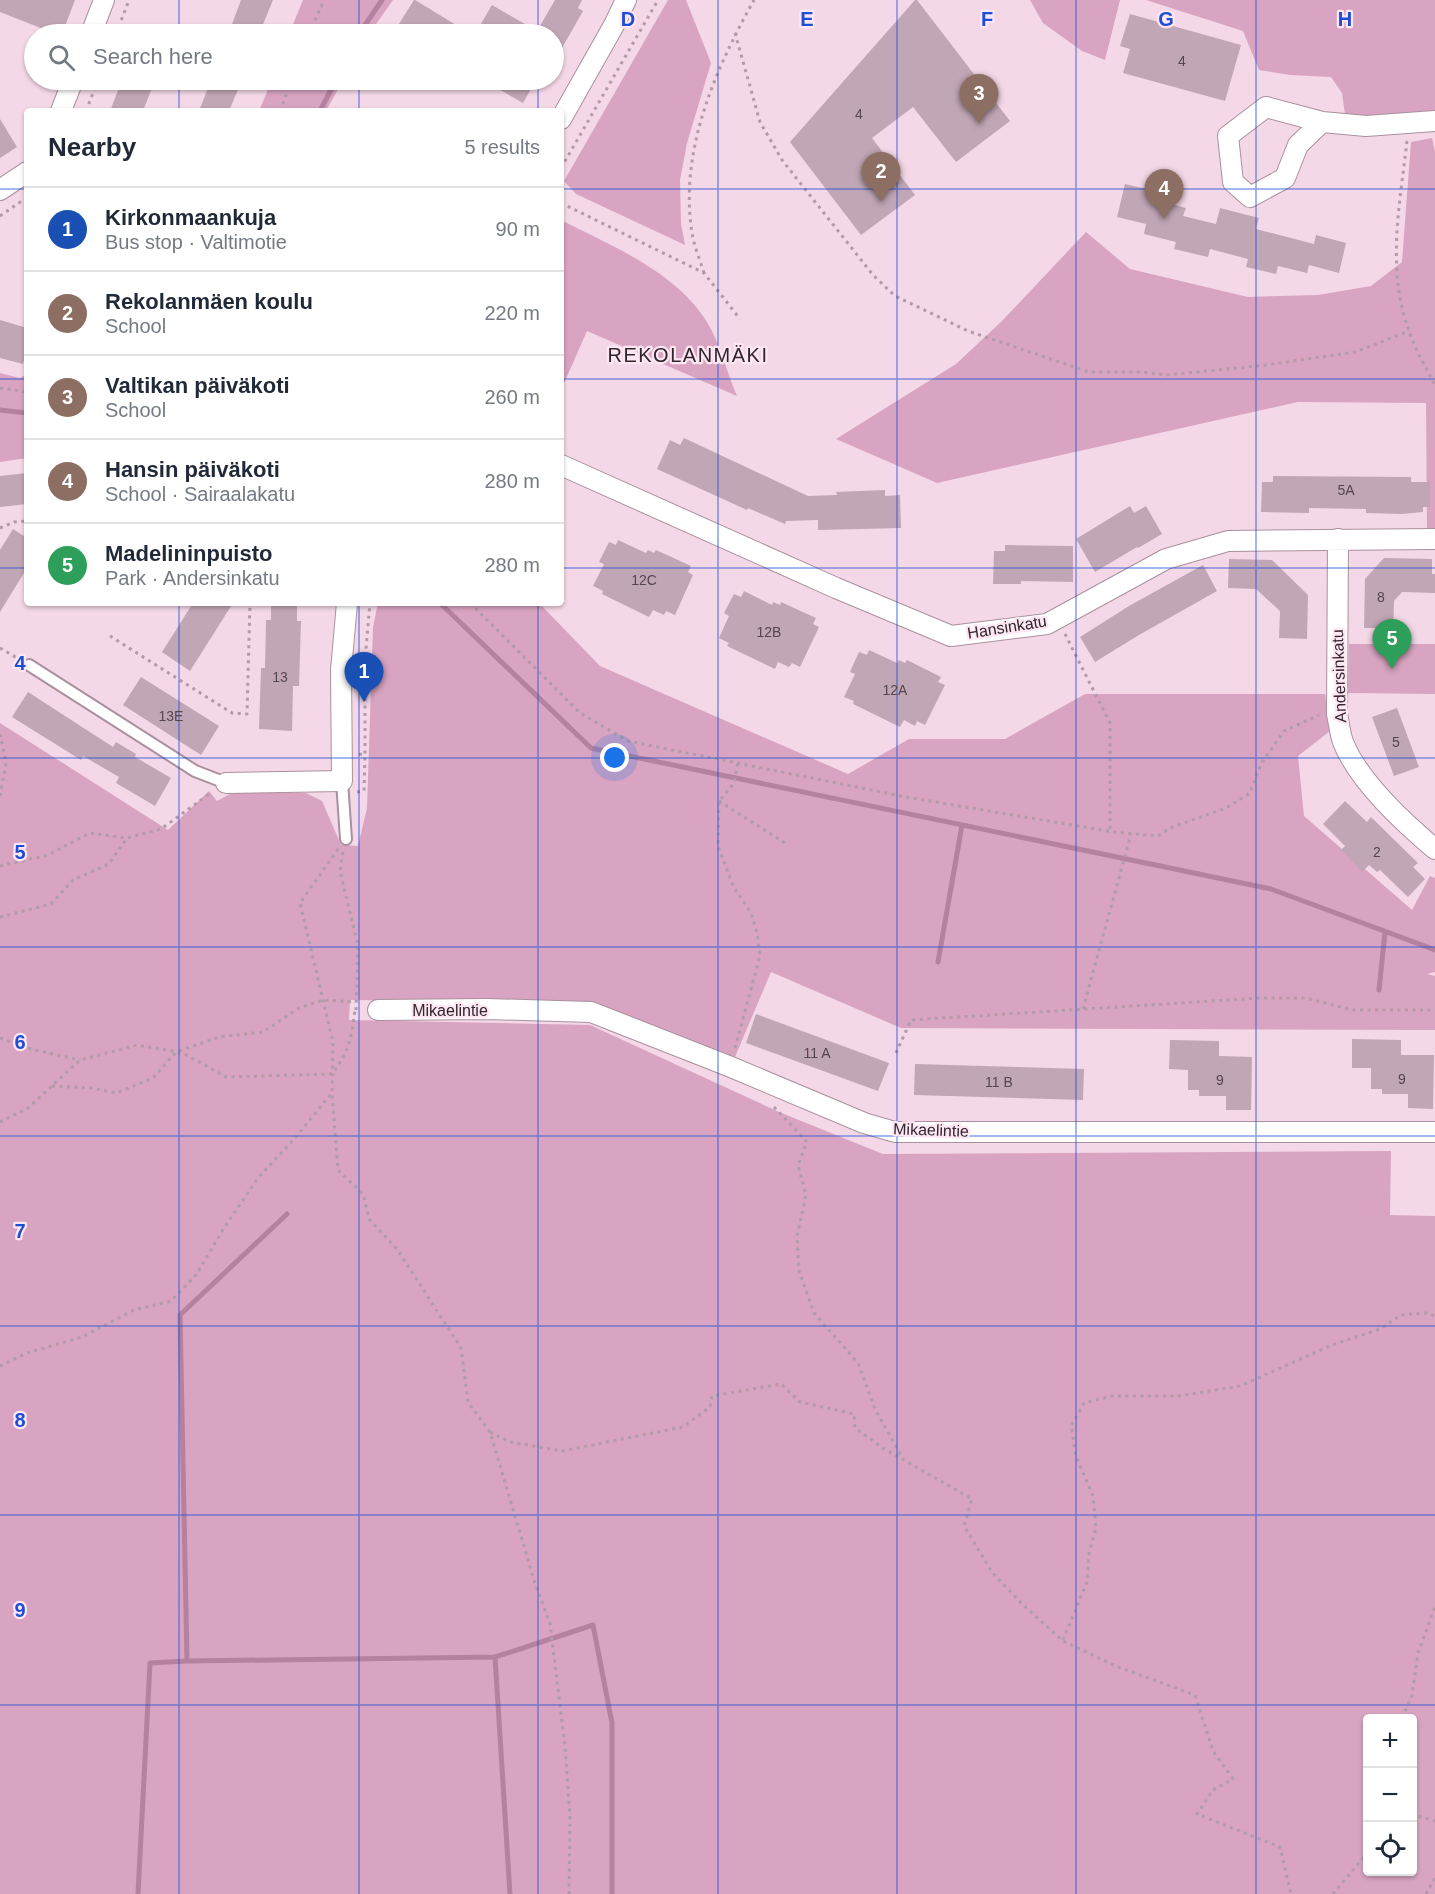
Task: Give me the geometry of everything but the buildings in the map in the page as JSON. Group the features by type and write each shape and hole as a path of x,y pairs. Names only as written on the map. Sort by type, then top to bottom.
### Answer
{"street":[{"path":"95,24 104,0"},
{"path":"564,113 626,0"},
{"path":"61,108 69,90"},
{"path":"1322,122 1298,145 1285,177 1250,197 1233,182 1228,136 1266,107 1322,122 1366,126 1435,121"},
{"path":"0,190 24,174"},
{"name":"Hansinkatu","path":"564,466 836,588 951,636 1047,624 1166,559 1228,541 1435,539"},
{"name":"Andersinkatu","path":"1338,539 1337,714 1344,742 1365,779 1435,849"},
{"path":"226,783 342,781 341,670 346,606"},
{"name":"Mikaelintie","path":"378,1010 487,1009 591,1012 864,1123 895,1132 1435,1132"}],"lane":[{"path":"29,665 195,771 226,783"},
{"path":"342,781 346,839"}],"path":[{"path":"120,24 129,0"},
{"path":"313,24 324,0"},
{"path":"564,163 658,0"},
{"path":"740,319 704,273 692,233 689,183 694,141 721,64 754,0"},
{"path":"735,33 760,122 782,160 873,275 895,296 968,331 1089,372 1140,372 1166,375 1266,365 1355,352 1409,331"},
{"path":"87,108 94,90"},
{"path":"281,108 288,90"},
{"path":"1409,124 1395,238 1398,291 1409,331 1435,385"},
{"path":"0,216 24,199"},
{"path":"564,204 704,273"},
{"path":"0,388 24,392"},
{"path":"0,528 14,522 24,521"},
{"path":"110,636 232,713 247,714 250,606"},
{"path":"473,606 580,713 628,741 906,797 1110,832 1158,836 1170,828 1226,808 1250,793 1261,764 1284,731 1321,714 1337,714"},
{"path":"1057,619 1110,723 1110,832"},
{"path":"0,648 29,665"},
{"path":"0,734 6,763 0,796"},
{"path":"731,1067 744,1009 760,956 751,913 733,886 718,846 719,801 734,783 738,762"},
{"path":"0,866 48,855 90,833 127,838 161,829 226,783"},
{"path":"719,801 788,844"},
{"path":"1083,1009 1131,834"},
{"path":"0,917 51,904 72,880 109,864 127,838"},
{"path":"346,839 300,903 333,1042 332,1093 338,1170 363,1194 369,1219 397,1249 461,1348 468,1402 490,1432 534,1580 550,1624 566,1758 570,1817 569,1894"},
{"path":"332,1074 344,1058 350,1042 355,1010 358,946 340,871 346,839"},
{"path":"896,1053 911,1020 1260,998 1306,998 1352,1010 1435,1010"},
{"path":"52,1086 116,1092 153,1078 176,1052 219,1037 263,1032 299,1008 323,1000 355,1002"},
{"path":"355,1010 378,1010"},
{"path":"0,1038 31,1049 80,1060 137,1045 183,1053 226,1077 332,1074"},
{"path":"0,1122 28,1108 80,1060"},
{"path":"0,1366 27,1353 82,1337 134,1310 171,1301 196,1275 258,1178 332,1093"},
{"path":"772,1105 807,1142 798,1165 806,1195 797,1236 799,1271 814,1313 858,1363 875,1409 903,1460"},
{"path":"1063,1641 1087,1582 1089,1552 1096,1528 1093,1496 1076,1456 1071,1426 1084,1403 1112,1396 1178,1396 1240,1386 1332,1345 1380,1329 1401,1315 1426,1313 1435,1316"},
{"path":"490,1432 510,1442 562,1452 683,1427 710,1407 712,1396 781,1384 800,1402 854,1414 855,1428 903,1460 972,1499 964,1526 992,1572 1022,1604 1063,1641 1118,1667 1195,1695 1213,1751 1233,1779 1214,1791 1197,1814 1280,1847 1291,1894"},
{"path":"1404,1714 1412,1695 1418,1653 1435,1607"},
{"path":"1417,1817 1435,1821"},
{"path":"1333,1894 1363,1858"},
{"path":"1426,1894 1435,1878"}],"shaded area":[{"path":"303,0 393,0 376,24 293,24"},
{"path":"668,0 686,0 711,63 687,143 680,180 681,224 685,245 576,194 564,181"},
{"path":"1030,0 1120,0 1105,60 1082,51 1043,23"},
{"path":"1146,0 1435,0 1435,112 1370,117 1345,114 1342,93 1331,77 1290,75 1259,70 1243,31"},
{"path":"268,90 338,90 328,108 260,108"},
{"path":"1432,138 1435,152 1435,528 1427,528 1426,403 1298,402 937,483 836,439 956,364 1002,321 1086,232 1130,269 1248,297 1318,295 1371,286 1402,262 1411,142"},
{"path":"564,222 625,252 666,278 684,294 700,311 712,331 737,396 587,331 564,383"},
{"path":"0,373 20,378 24,376 24,458 0,462"},
{"path":"377,606 542,606 600,666 848,774 909,739 1005,739 1085,694 1325,694 1330,731 1298,756 1304,816 1412,910 1430,876 1435,878 1435,972 1427,974 1435,976 1435,1030 901,1028 771,972 735,1057 588,1002 350,1000 349,1020 590,1025 779,1112 883,1154 1391,1151 1390,1215 1435,1216 1435,1894 0,1894 0,723 168,830 209,791 217,801 232,793 306,793 322,801 341,845 358,846 367,808 373,627"},
{"path":"1349,644 1435,644 1435,694 1348,693"}],"waterway":[{"path":"366,24 382,0"},
{"path":"322,108 331,90"},
{"path":"0,410 24,413"},
{"path":"443,606 591,748 1271,889 1435,950"},
{"path":"938,962 962,825"},
{"path":"1379,990 1385,932"},
{"path":"287,1214 180,1315 187,1661 495,1657 510,1894"},
{"path":"495,1657 593,1625 612,1723 612,1894"},
{"path":"138,1894 150,1663 187,1661"}],"place":[{"name":"Valtikan päiväkoti","path":"979,124"},
{"name":"Rekolanmäen koulu","path":"881,202"},
{"name":"Hansin päiväkoti","path":"1164,219"},
{"name":"Madelininpuisto","path":"1392,669"},
{"name":"Kirkonmaankuja","path":"364,702"}],"district":[{"name":"REKOLANMÄKI","path":"688,355"}]}
